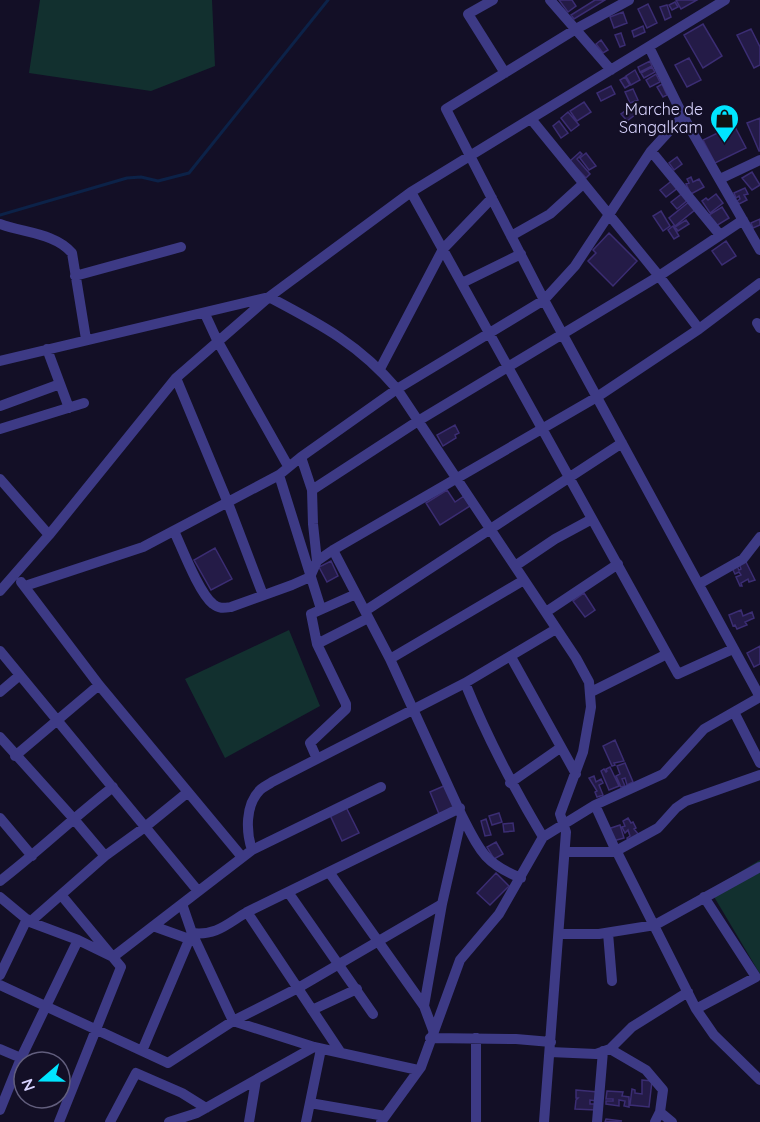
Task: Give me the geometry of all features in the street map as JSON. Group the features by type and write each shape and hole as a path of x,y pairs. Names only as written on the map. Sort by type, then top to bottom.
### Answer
{"street":[{"path":"493,0 468,14 505,73"},
{"path":"550,0 611,70"},
{"path":"310,1103 383,1119 418,1070 460,960 499,914 543,837 595,804 663,774 704,729 760,697 544,300 446,110 576,29 629,0"},
{"path":"0,591 49,535 176,378 269,297 411,192 721,1"},
{"path":"649,47 682,116 760,250"},
{"path":"25,586 143,547 279,475 300,457 397,389 544,300 575,266 651,151 682,116"},
{"path":"531,119 659,276 699,329"},
{"path":"651,151 720,235"},
{"path":"720,179 760,160"},
{"path":"512,236 550,214 583,184"},
{"path":"411,192 678,674 733,649"},
{"path":"380,369 443,249 492,198"},
{"path":"312,490 418,421 659,276 742,220"},
{"path":"0,224 52,238 64,244 72,253 86,339"},
{"path":"75,276 181,246"},
{"path":"462,283 521,254"},
{"path":"174,531 207,597 214,605 222,608 231,607 310,576 317,561 333,550 597,397 699,329 760,283"},
{"path":"0,361 269,297 325,327 357,349 380,369 397,389 546,612 589,682 591,692 587,735 576,774 560,814 566,832 565,852 544,1122"},
{"path":"205,314 217,340 288,466"},
{"path":"47,349 69,408"},
{"path":"176,378 228,502 263,595"},
{"path":"0,406 60,384"},
{"path":"0,429 84,404"},
{"path":"317,644 367,615 490,529 622,443"},
{"path":"300,457 312,490 317,561"},
{"path":"279,475 321,609"},
{"path":"0,479 49,535"},
{"path":"515,566 555,538 592,519"},
{"path":"699,584 742,559 760,537"},
{"path":"333,550 390,659 461,812 489,861 500,869 521,878"},
{"path":"546,612 618,564"},
{"path":"15,576 25,586 99,685 242,857"},
{"path":"390,659 524,580"},
{"path":"317,759 309,743 346,709 346,704 317,644 311,614 356,594"},
{"path":"252,850 248,837 249,817 251,805 259,791 413,708 465,683 556,629"},
{"path":"0,651 198,891"},
{"path":"591,692 667,654"},
{"path":"511,657 576,774"},
{"path":"0,692 20,675"},
{"path":"465,683 510,783 543,837"},
{"path":"15,756 99,685"},
{"path":"734,712 760,763"},
{"path":"0,737 74,818 105,856"},
{"path":"510,783 560,748"},
{"path":"565,852 616,851 658,828 676,808 686,801 760,775"},
{"path":"0,881 113,787"},
{"path":"113,957 252,850 381,787"},
{"path":"0,975 28,921 62,896 105,856 188,792"},
{"path":"595,804 616,851 696,1009 714,1035 760,1080"},
{"path":"153,926 191,936 205,935 246,912 329,872 461,812"},
{"path":"424,1006 461,812"},
{"path":"0,818 32,856"},
{"path":"559,934 608,933 655,925 760,867"},
{"path":"329,872 424,1006 431,1034"},
{"path":"288,892 373,1014"},
{"path":"59,1122 121,967 62,896"},
{"path":"0,897 28,921 78,940 113,957"},
{"path":"696,1009 756,976 704,897"},
{"path":"182,904 191,936 233,1022 317,1048 418,1070"},
{"path":"168,1064 233,1022 298,988 442,904"},
{"path":"246,912 341,1053"},
{"path":"608,933 612,981"},
{"path":"142,1051 191,936"},
{"path":"25,1050 78,940"},
{"path":"0,985 168,1064"},
{"path":"312,1010 357,989"},
{"path":"431,1034 516,1039 596,1054 606,1050 632,1027 688,992"},
{"path":"476,1038 476,1122"},
{"path":"169,1122 200,1114 256,1080 317,1048"},
{"path":"306,1122 317,1048"},
{"path":"606,1050 646,1070 663,1090 658,1117 672,1122"},
{"path":"597,1122 606,1050"},
{"path":"166,1086 168,1064"},
{"path":"110,1122 136,1073 182,1093 200,1114"},
{"path":"0,1110 12,1080"},
{"path":"249,1122 256,1080"}],"green space":[{"path":"40,0 212,0 215,66 151,91 29,73"},
{"path":"289,630 320,706 225,758 185,679"},
{"path":"760,860 760,974 710,890"}],"building":[{"path":"559,0 572,0 576,6 568,12"},
{"path":"595,0 605,0 574,19 571,15"},
{"path":"676,0 697,0 681,9"},
{"path":"675,2 678,7 672,10 669,5"},
{"path":"648,4 657,23 647,28 638,9"},
{"path":"667,5 671,17 665,20 660,7"},
{"path":"623,12 627,23 614,28 610,17"},
{"path":"703,24 722,56 703,68 684,35"},
{"path":"703,24 722,56 703,68 684,35"},
{"path":"643,26 645,32 634,37 632,31"},
{"path":"751,29 760,47 760,65 754,68 737,35"},
{"path":"621,33 625,45 620,47 615,35"},
{"path":"601,40 608,50 603,53 596,44"},
{"path":"689,58 701,80 687,87 675,65"},
{"path":"650,61 652,66 640,72 638,67"},
{"path":"652,67 655,72 644,78 641,73"},
{"path":"635,70 640,80 631,85 626,76"},
{"path":"656,74 660,82 650,87 646,80"},
{"path":"625,77 630,85 625,88 620,80"},
{"path":"662,84 667,95 663,97 657,87"},
{"path":"611,86 615,94 601,101 597,93"},
{"path":"633,89 638,100 630,103 625,92"},
{"path":"584,102 591,112 577,121 570,111"},
{"path":"635,104 640,111 627,121 621,114"},
{"path":"568,112 579,125 571,131 561,118"},
{"path":"760,118 760,151 759,151 747,123"},
{"path":"559,121 568,133 561,138 553,126"},
{"name":"Marche de Sangalkam","path":"734,125 746,148 715,163 703,140"},
{"path":"580,152 582,154 577,159 590,174 586,178 570,161"},
{"path":"586,153 596,166 589,170 580,158"},
{"path":"677,157 682,164 674,170 669,163"},
{"path":"752,172 760,185 752,190 742,178"},
{"path":"691,177 693,182 699,179 704,187 691,194 686,184 689,183 687,179"},
{"path":"674,179 679,187 666,197 660,190"},
{"path":"745,188 748,194 744,195 747,200 739,204 737,201 740,199 739,196 736,198 734,193"},
{"path":"684,192 689,199 677,209 671,202"},
{"path":"716,194 723,203 710,213 702,201"},
{"path":"690,201 696,209 675,226 669,218"},
{"path":"722,207 729,218 716,226 709,215"},
{"path":"661,211 670,226 663,231 653,216"},
{"path":"760,219 760,225 753,228 751,223"},
{"path":"686,220 689,224 678,231 675,227"},
{"path":"673,226 679,236 674,239 668,230"},
{"path":"609,233 637,261 613,286 588,261 596,253 593,250"},
{"path":"726,241 736,256 722,265 712,251"},
{"path":"455,425 459,433 455,435 456,438 443,446 437,435"},
{"path":"447,490 455,502 464,496 470,506 440,525 426,503"},
{"path":"215,548 232,579 211,590 194,560"},
{"path":"745,560 755,580 749,582 748,579 740,586 736,577 741,575 739,572 735,574 731,566 736,564 739,570 741,569 739,563"},
{"path":"331,561 338,576 327,582 319,567"},
{"path":"584,593 595,610 585,617 573,601"},
{"path":"741,610 743,616 752,612 754,618 745,622 747,625 737,629 735,625 733,626 729,615"},
{"path":"760,646 760,664 754,667 747,653"},
{"path":"615,740 624,761 614,763 615,765 612,766 603,746"},
{"path":"625,763 633,782 627,785 625,778 622,779 625,786 621,787 616,776 620,774 617,766"},
{"path":"610,767 619,786 609,790 601,771 604,769 606,772 606,769"},
{"path":"594,776 596,782 601,779 603,783 599,785 603,795 597,797 595,792 597,791 589,778"},
{"path":"446,785 455,807 439,814 430,792"},
{"path":"346,807 359,833 342,841 330,815"},
{"path":"499,813 502,822 492,825 489,816"},
{"path":"628,818 631,823 633,822 636,828 634,829 639,835 628,841 627,838 630,836 628,830 625,833 622,827 625,826 623,821"},
{"path":"486,819 491,835 485,836 481,821"},
{"path":"513,823 514,831 504,832 503,824"},
{"path":"620,825 624,838 613,841 608,829"},
{"path":"496,842 503,854 494,859 487,847"},
{"path":"496,873 509,886 490,905 477,893"},
{"path":"642,1080 652,1081 649,1107 630,1105 632,1089 635,1093 642,1094"},
{"path":"576,1090 598,1092 597,1101 590,1100 590,1104 597,1104 596,1110 575,1109 578,1098 576,1098"},
{"path":"607,1091 623,1092 622,1096 629,1097 629,1107 624,1106 625,1101 619,1100 619,1106 606,1104 606,1101 613,1101 613,1099 606,1099"},
{"path":"606,1119 622,1121 605,1122"}],"waterway":[{"path":"0,215 127,178 141,177 158,181 189,173 328,0"}],"place":[{"name":"Marche de Sangalkam","path":"724,144"}]}
